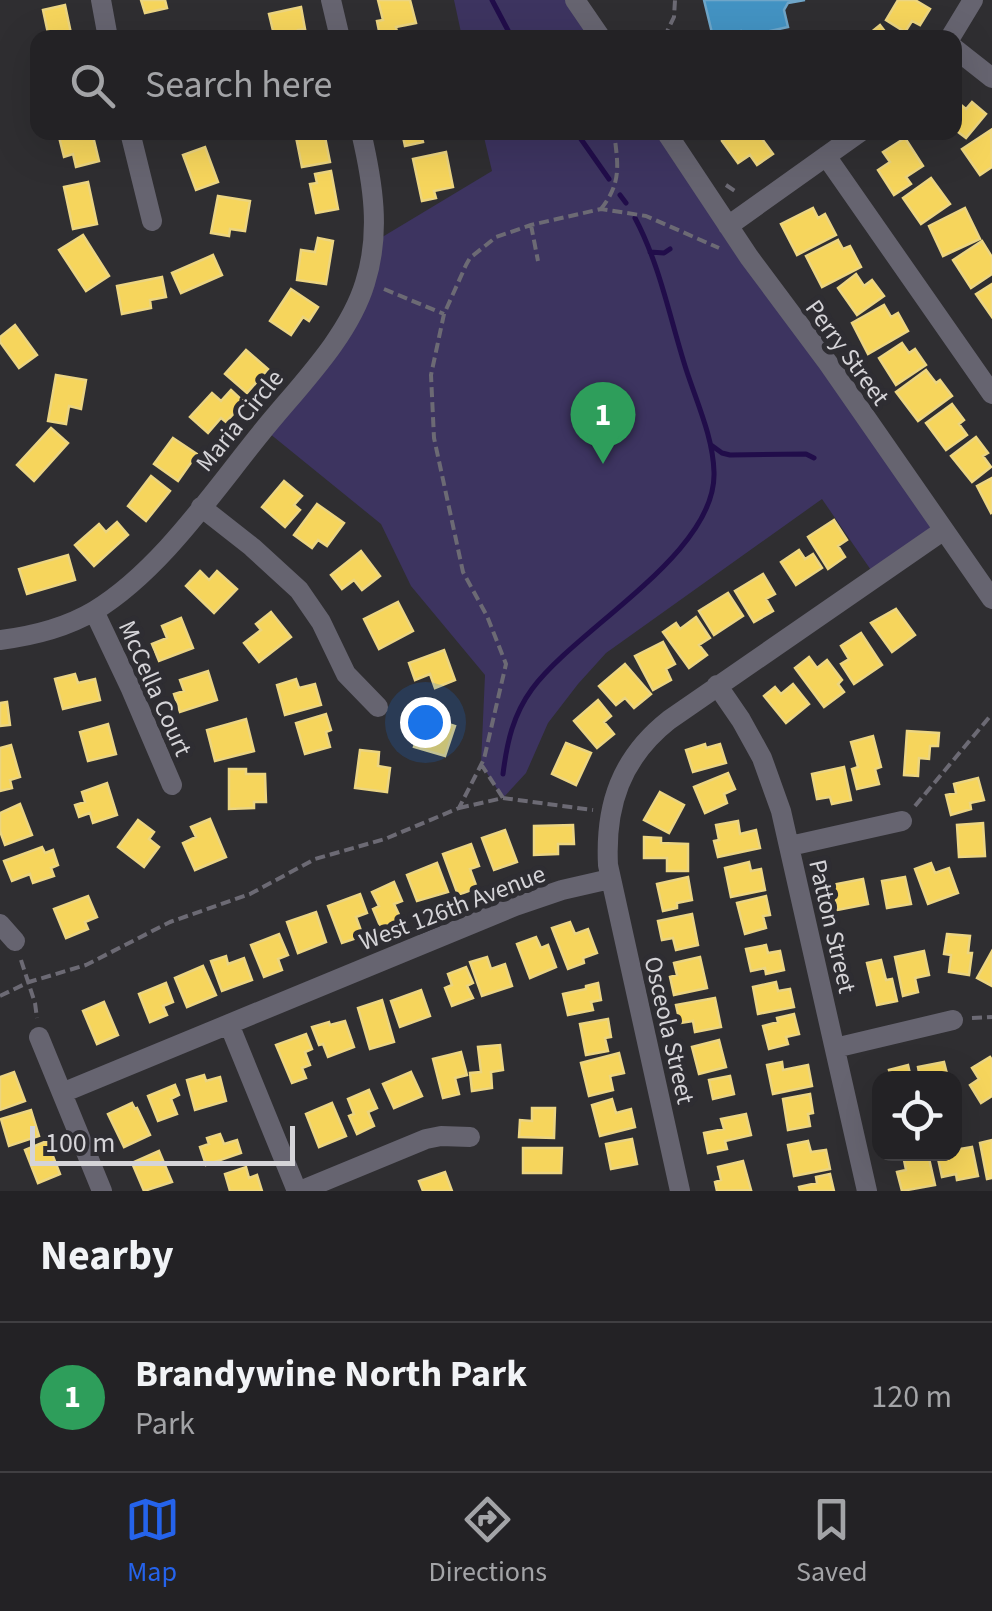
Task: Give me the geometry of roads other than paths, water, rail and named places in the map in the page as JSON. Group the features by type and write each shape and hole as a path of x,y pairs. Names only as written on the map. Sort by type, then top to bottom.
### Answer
{"street":[{"path":"101,0 107,30"},
{"path":"331,0 338,30"},
{"path":"574,0 595,30"},
{"path":"955,30 973,0"},
{"path":"962,54 992,78"},
{"path":"132,140 152,221"},
{"name":"Maria Circle","path":"0,640 73,622 129,586 159,557 338,338 366,282 372,257 373,189 364,140"},
{"name":"Perry Street","path":"671,140 992,600"},
{"path":"728,226 849,140"},
{"path":"826,156 992,394"},
{"path":"201,507 299,590 321,622 346,674 378,706"},
{"path":"610,879 610,812 626,768 651,734 944,530"},
{"name":"McCella Court","path":"94,611 172,784"},
{"name":"Patton Street","path":"717,685 762,758 781,811 866,1191"},
{"path":"790,846 902,821"},
{"name":"West 126th Avenue","path":"62,1092 515,906 610,879"},
{"name":"Osceola Street","path":"610,879 680,1191"},
{"path":"0,924 14,941"},
{"path":"835,1048 953,1020"},
{"path":"229,1024 299,1191 426,1140 470,1137"},
{"path":"39,1038 102,1191"}],"waterway":[{"path":"492,0 508,30"},
{"path":"582,140 609,179"},
{"path":"620,195 626,203"},
{"path":"503,774 512,729 532,689 553,665 670,560 709,502 714,472 708,433 658,273 635,218"},
{"path":"650,252 664,253 670,249"},
{"path":"711,445 730,455 806,454 814,458"}],"place":[{"name":"Brandywine North Park","path":"603,464"}]}
